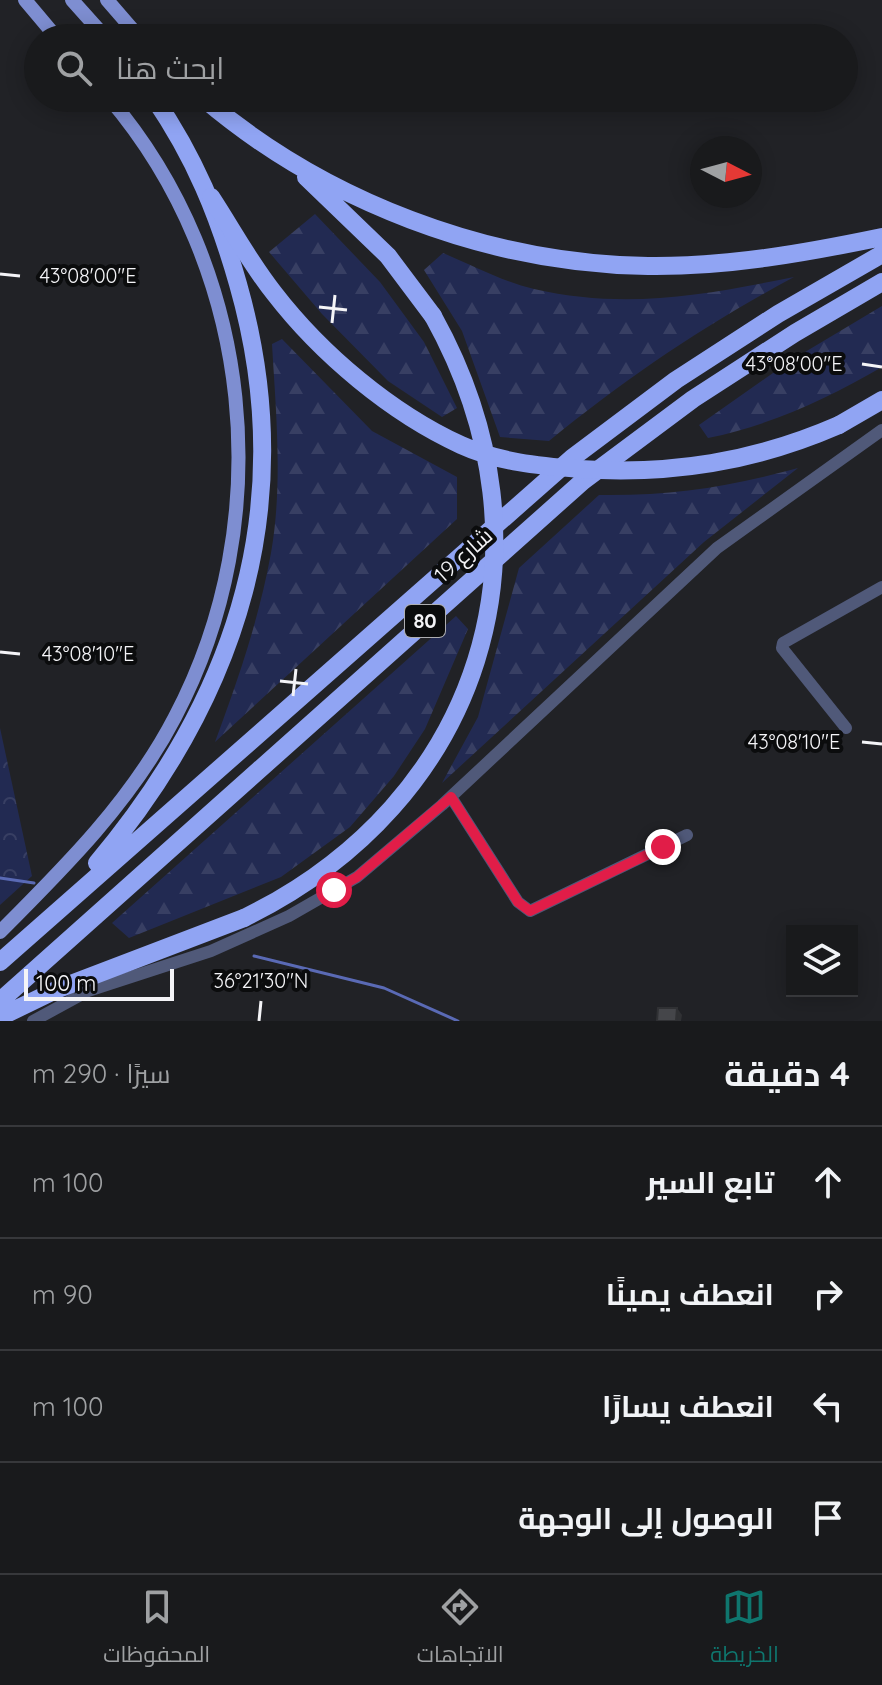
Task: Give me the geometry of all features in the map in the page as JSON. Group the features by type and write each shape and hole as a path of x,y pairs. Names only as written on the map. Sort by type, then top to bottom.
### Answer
{"highway":[{"path":"164,112 211,197 274,294 302,325 391,402 462,445 526,464 649,471 726,463 789,445 839,425 882,400"},
{"path":"219,112 239,129 290,162 378,207 452,232 570,259 648,266 700,265 797,254 882,237"},
{"path":"0,1017 58,989 244,918 293,893 340,859 383,818 422,771 467,684 488,614 494,577 491,473 468,388 433,316 388,256 290,162"},
{"path":"44,923 129,825 175,760 209,693 235,627 246,585 260,507 262,426 247,314 211,197"},
{"name":"شارع 19","path":"0,962 572,458 676,380 778,314 882,254"},
{"name":"شارع 19","path":"0,1001 583,481 693,399 882,282"}],"main road":[{"path":"25,0 45,24"},
{"path":"72,0 93,24"},
{"path":"107,0 128,24"},
{"path":"0,932 69,863 108,818 127,794 174,719 195,677 212,630 223,592 238,508 240,468 235,389 210,281 176,196 153,156 120,112"}],"street":[{"path":"33,1021 88,991 211,951 289,916 357,877 451,797 717,548 882,430"},
{"path":"846,728 782,648 783,643 882,587"},
{"path":"451,797 518,902 530,911 687,835"}],"green space":[{"path":"315,214 380,282 424,342 457,408 442,417 388,381 322,314 269,252"},
{"path":"443,253 522,286 601,299 665,298 794,277 667,353 549,441 500,437 462,331 424,270"},
{"path":"882,306 882,367 798,410 708,438 699,425 790,361"},
{"path":"282,339 372,431 457,477 457,519 215,742 247,649 271,553 278,475 272,344"},
{"path":"798,468 704,542 442,783 478,717 519,568 599,495 700,489"},
{"path":"456,616 468,629 425,729 394,776 350,827 281,877 129,938 112,923"},
{"path":"0,728 32,876 0,905"}],"building":[{"path":"658,1008 677,1008 676,1021 657,1021"}],"waterway":[{"path":"0,878 34,883"},
{"path":"254,956 384,988 458,1021"}],"route":[{"path":"334,890 357,877 451,797 525,910 541,909 663,847"}]}
